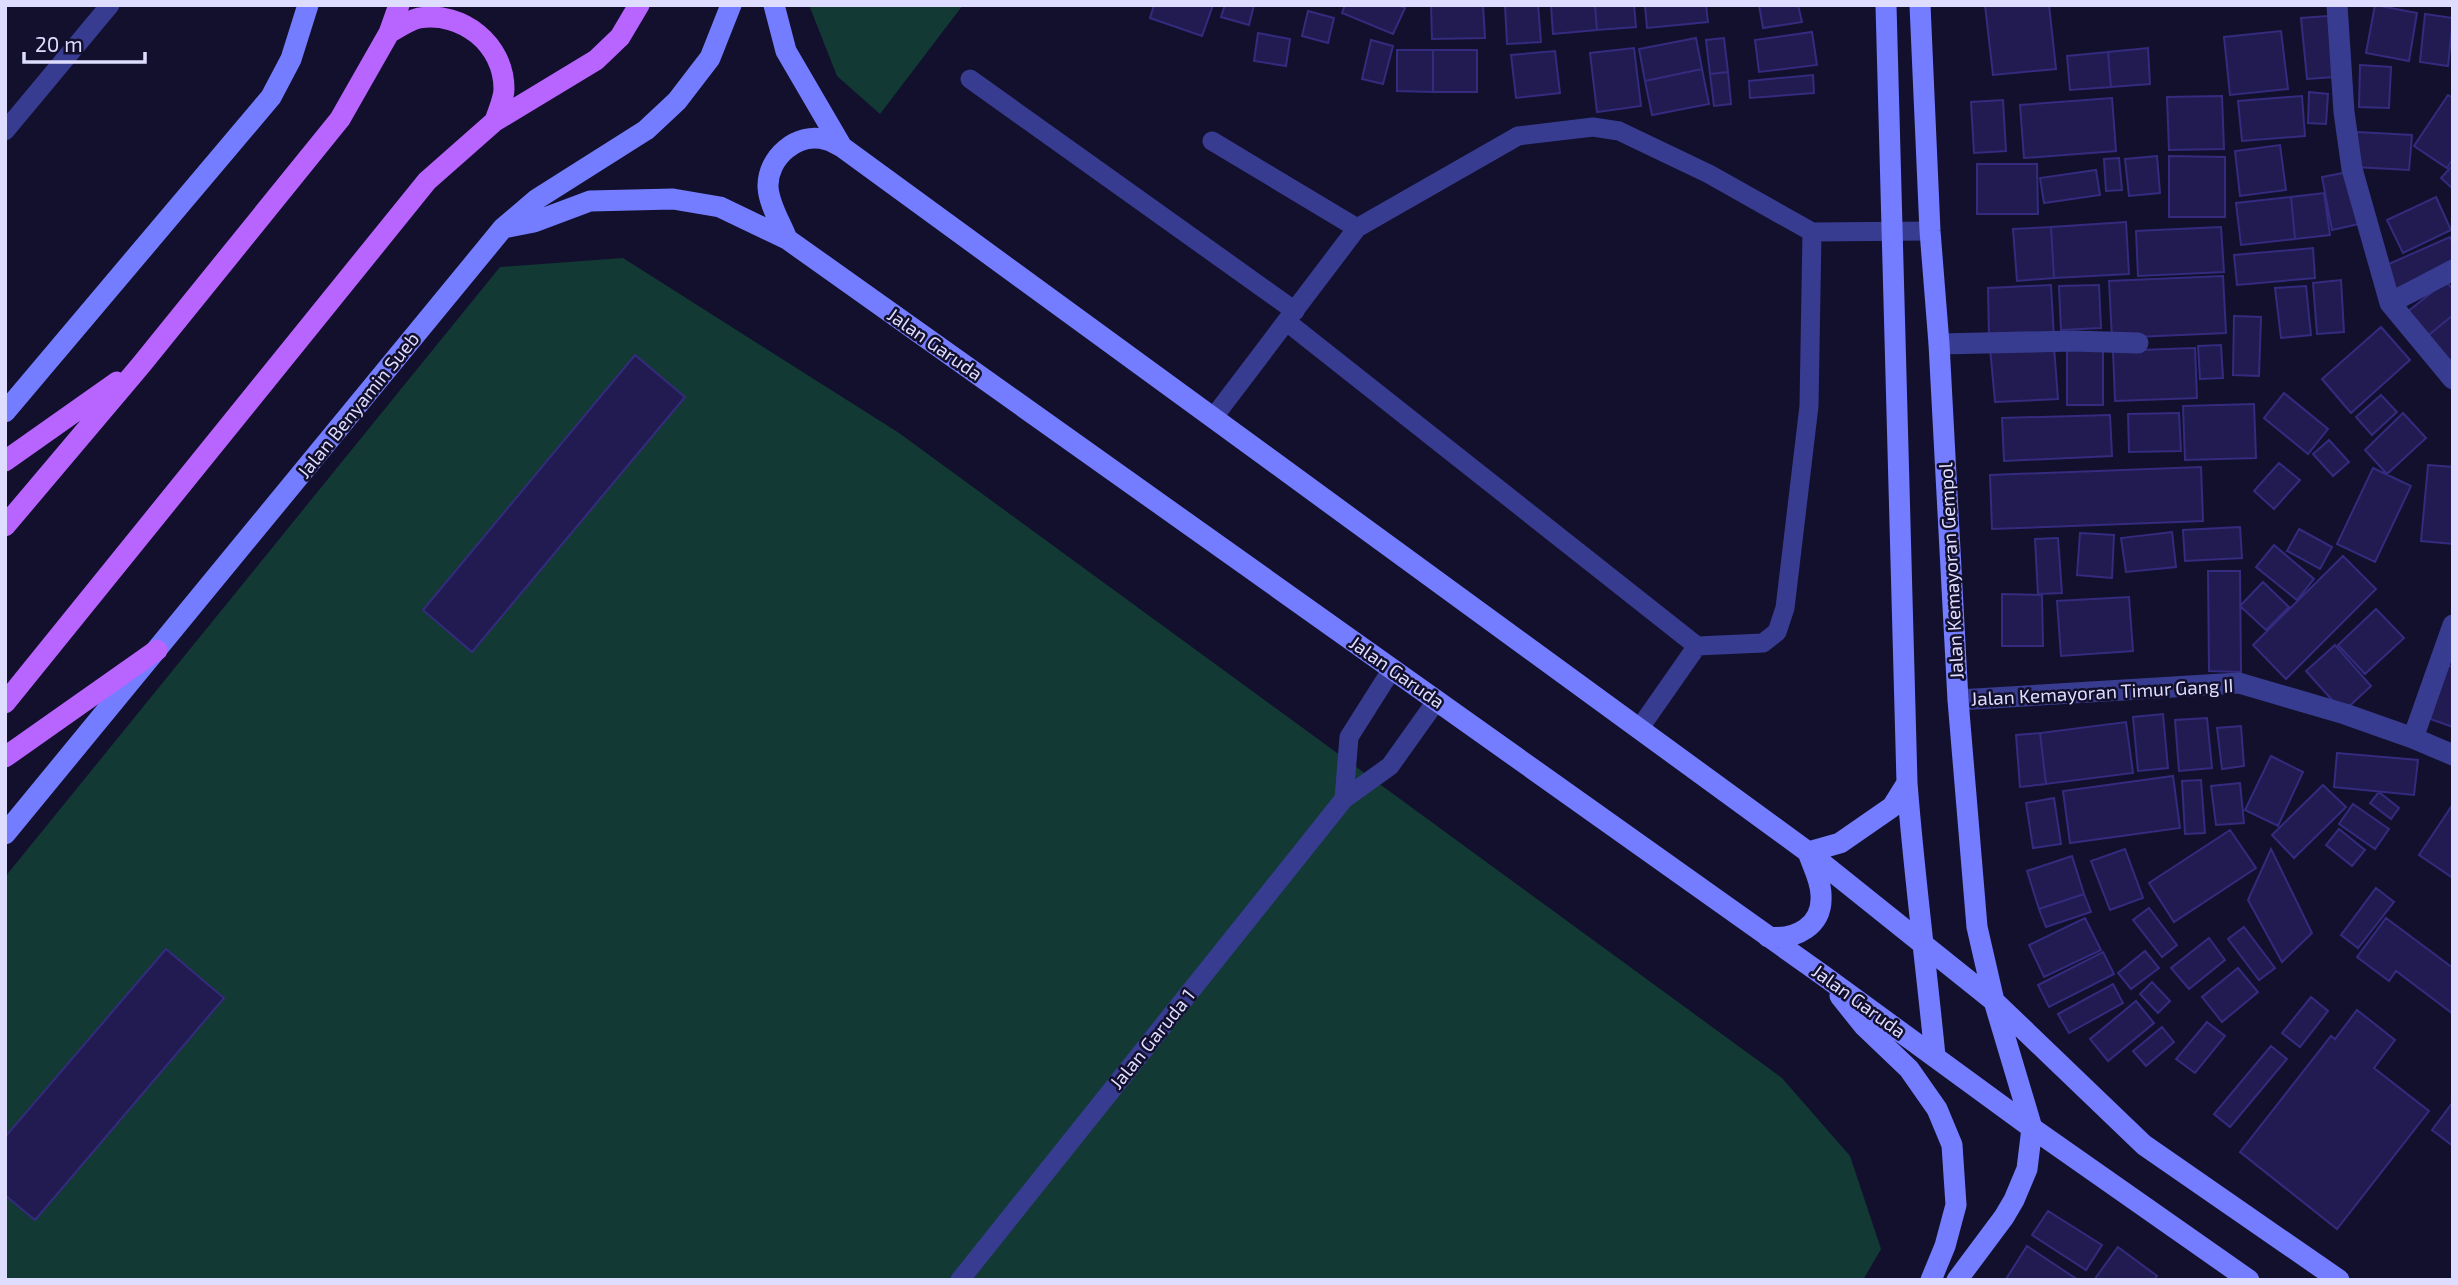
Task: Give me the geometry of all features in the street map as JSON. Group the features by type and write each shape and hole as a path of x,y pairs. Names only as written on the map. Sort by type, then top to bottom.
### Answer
{"main road":[{"path":"5,412 271,97 291,59 309,5"},
{"path":"5,526 141,365 340,119 389,33 399,5"},
{"path":"5,703 427,181 495,121 596,60 620,37 639,5"},
{"name":"Jalan Benyamin Sueb","path":"5,834 503,228 537,200 646,131 677,102 710,58 730,5"},
{"path":"774,5 786,51 842,147"},
{"path":"1886,5 1907,783 1913,867 1935,1055"},
{"name":"Jalan Kemayoran Gempol","path":"1920,5 1930,230 1939,344 1958,700 1977,927 1994,1001 2032,1128"},
{"path":"389,33 417,19 449,18 479,32 498,58 504,90 495,121"},
{"path":"787,239 768,188 770,171 779,155 792,144 808,139 826,139 842,147 1808,852 1994,1001 2144,1145 2339,1280"},
{"name":"Jalan Garuda","path":"503,228 534,222 590,201 673,199 720,206 787,239 2249,1280"},
{"path":"5,461 141,365"},
{"path":"5,757 157,650"},
{"path":"1808,852 1840,843 1892,807 1907,783"},
{"path":"1768,937 1796,936 1807,929 1816,918 1821,906 1822,892 1808,852"},
{"path":"1824,976 1864,1026 1909,1069 1937,1109 1952,1144 1956,1205 1945,1246 1931,1280"},
{"path":"1957,1280 2014,1200 2027,1169 2032,1128"}],"street":[{"path":"2337,5 2344,112 2352,169 2390,303 2453,379"},
{"path":"2390,303 2453,270"},
{"path":"1939,344 2073,341 2138,343"},
{"path":"2413,738 2453,625"},
{"name":"Jalan Kemayoran Timur Gang II","path":"1958,700 2239,683 2345,714 2453,755"}],"lane":[{"path":"5,131 110,5"},
{"path":"970,79 1291,316 1697,646 1763,643 1777,632 1785,608 1809,406 1812,232"},
{"path":"1213,418 1357,229 1518,136 1593,127 1619,131 1686,163 1812,232 1930,230"},
{"path":"1212,141 1357,229"},
{"path":"1639,729 1697,646"},
{"path":"1344,799 1349,737 1392,669"},
{"name":"Jalan Garuda 1","path":"960,1280 1344,799 1390,766 1437,700"}],"green space":[{"path":"809,5 963,5 880,114 837,76"},
{"path":"623,258 899,433 1782,1078 1850,1156 1881,1249 1863,1280 5,1280 5,877 500,267"}],"building":[{"path":"1154,5 1213,5 1202,36 1150,18"},
{"path":"1225,5 1254,5 1249,25 1221,17"},
{"path":"1345,5 1398,5 1405,8 1393,34 1342,13"},
{"path":"1431,5 1483,5 1485,38 1432,39"},
{"path":"1505,5 1538,5 1541,42 1507,44"},
{"path":"1551,5 1595,5 1597,30 1553,34"},
{"path":"1595,5 1634,5 1636,27 1597,30"},
{"path":"1645,5 1706,5 1708,22 1647,28"},
{"path":"1759,5 1798,5 1802,22 1763,28"},
{"path":"1985,5 2049,5 2056,69 1993,75"},
{"path":"2375,5 2417,13 2409,61 2366,53"},
{"path":"1308,11 1334,18 1328,43 1302,36"},
{"path":"2425,14 2453,18 2448,66 2420,62"},
{"path":"2328,16 2334,77 2307,79 2301,18"},
{"path":"2281,31 2288,89 2230,95 2224,37"},
{"path":"1812,32 1817,65 1759,72 1755,40"},
{"path":"1258,33 1290,39 1286,66 1254,61"},
{"path":"1696,38 1702,69 1645,81 1639,49"},
{"path":"1724,38 1728,72 1710,74 1706,40"},
{"path":"1371,40 1393,46 1383,84 1362,79"},
{"path":"1634,48 1641,106 1597,112 1590,53"},
{"path":"2148,48 2150,84 2111,87 2108,52"},
{"path":"1397,50 1433,50 1433,92 1397,91"},
{"path":"1433,50 1477,50 1477,92 1433,92"},
{"path":"1555,51 1560,93 1516,98 1511,55"},
{"path":"2108,52 2111,87 2070,90 2067,56"},
{"path":"2360,65 2391,67 2389,108 2359,107"},
{"path":"1702,69 1709,104 1652,115 1645,81"},
{"path":"1728,72 1731,104 1714,106 1710,74"},
{"path":"1813,75 1814,93 1750,98 1749,81"},
{"path":"2309,92 2328,94 2326,124 2308,123"},
{"path":"2448,95 2453,98 2453,159 2447,168 2414,146"},
{"path":"2222,96 2224,149 2169,150 2167,97"},
{"path":"2302,96 2305,136 2242,141 2238,101"},
{"path":"2112,98 2116,151 2024,158 2020,105"},
{"path":"2003,100 2006,151 1974,153 1971,102"},
{"path":"2357,132 2412,135 2409,170 2355,167"},
{"path":"2280,145 2286,190 2240,196 2235,151"},
{"path":"2157,156 2160,193 2129,196 2125,159"},
{"path":"2169,156 2225,157 2225,217 2169,217"},
{"path":"2119,158 2122,190 2106,191 2104,159"},
{"path":"1977,164 2037,164 2038,214 1977,214"},
{"path":"2453,165 2453,189 2441,178"},
{"path":"2096,170 2100,195 2044,203 2040,178"},
{"path":"2348,172 2359,224 2332,230 2322,177"},
{"path":"2324,193 2330,235 2295,239 2291,197"},
{"path":"2291,197 2295,239 2241,245 2236,203"},
{"path":"2436,197 2451,230 2403,253 2387,220"},
{"path":"2126,222 2129,274 2054,278 2051,227"},
{"path":"2051,227 2054,278 2017,281 2013,229"},
{"path":"2221,227 2224,272 2138,276 2136,231"},
{"path":"2450,237 2453,244 2453,267 2394,293 2382,267"},
{"path":"2313,248 2315,278 2237,285 2234,255"},
{"path":"2223,276 2226,333 2112,338 2109,281"},
{"path":"2341,280 2344,332 2317,334 2313,283"},
{"path":"2446,281 2453,290 2453,315 2425,338 2406,313"},
{"path":"2051,285 2054,338 1989,338 1988,288"},
{"path":"2099,285 2101,328 2061,330 2059,286"},
{"path":"2306,286 2311,335 2281,338 2275,288"},
{"path":"2453,315 2453,363 2425,338"},
{"path":"2234,316 2261,317 2259,376 2233,375"},
{"path":"2381,327 2410,360 2351,413 2322,379"},
{"path":"2067,343 2103,343 2103,405 2067,405"},
{"path":"2221,345 2223,378 2200,379 2198,346"},
{"path":"2054,347 2058,399 1995,402 1990,348"},
{"path":"2195,348 2197,398 2115,401 2113,351"},
{"path":"635,355 685,397 472,652 423,610"},
{"path":"2284,393 2328,429 2308,454 2264,418"},
{"path":"2381,395 2397,412 2372,435 2356,417"},
{"path":"2254,404 2256,458 2185,460 2183,406"},
{"path":"2179,413 2181,451 2129,452 2128,414"},
{"path":"2403,413 2426,438 2387,474 2365,450"},
{"path":"2110,415 2112,456 2004,461 2002,418"},
{"path":"2329,440 2349,462 2333,476 2313,454"},
{"path":"2279,463 2300,480 2274,509 2254,491"},
{"path":"2428,465 2453,467 2453,544 2421,541"},
{"path":"2201,467 2203,521 1992,529 1990,475"},
{"path":"2373,468 2411,486 2375,562 2337,544"},
{"path":"2240,527 2242,558 2185,561 2183,530"},
{"path":"2299,529 2332,547 2320,569 2287,551"},
{"path":"2172,532 2176,567 2126,572 2121,538"},
{"path":"2080,533 2114,535 2112,578 2077,575"},
{"path":"2058,538 2062,593 2038,594 2035,539"},
{"path":"2274,545 2314,579 2297,600 2256,567"},
{"path":"2343,556 2376,589 2286,679 2253,645"},
{"path":"2208,571 2240,571 2241,672 2209,671"},
{"path":"2263,582 2289,607 2266,630 2240,606"},
{"path":"2002,594 2042,595 2043,646 2002,646"},
{"path":"2129,597 2133,651 2061,656 2057,601"},
{"path":"2376,609 2404,638 2365,674 2338,645"},
{"path":"2335,645 2371,686 2343,712 2306,671"},
{"path":"2448,665 2453,667 2453,727 2430,719"},
{"path":"2163,714 2168,768 2138,771 2133,717"},
{"path":"2207,718 2212,768 2179,771 2175,720"},
{"path":"2126,722 2133,773 2046,784 2040,733"},
{"path":"2241,726 2244,766 2222,769 2217,728"},
{"path":"2040,733 2046,784 2020,787 2016,735"},
{"path":"2337,753 2418,760 2414,795 2334,787"},
{"path":"2271,756 2303,772 2278,826 2245,810"},
{"path":"2173,776 2180,828 2070,843 2063,791"},
{"path":"2201,780 2205,833 2185,834 2182,781"},
{"path":"2240,783 2244,823 2216,825 2211,786"},
{"path":"2323,785 2346,807 2294,858 2272,835"},
{"path":"2379,792 2399,808 2391,819 2370,803"},
{"path":"2054,798 2061,844 2033,848 2026,803"},
{"path":"2353,804 2389,829 2375,849 2339,824"},
{"path":"2453,804 2453,878 2419,855"},
{"path":"2339,829 2365,850 2352,866 2326,845"},
{"path":"2230,830 2256,868 2174,922 2149,883"},
{"path":"2125,849 2143,898 2110,910 2091,861"},
{"path":"2271,849 2312,933 2282,962 2248,900"},
{"path":"2072,856 2084,894 2039,909 2027,871"},
{"path":"2376,888 2394,902 2358,948 2341,935"},
{"path":"2084,894 2091,912 2046,927 2039,909"},
{"path":"2149,908 2177,945 2162,957 2133,920"},
{"path":"2085,918 2101,950 2044,977 2029,945"},
{"path":"2386,918 2453,968 2453,1014 2396,971 2389,981 2357,957"},
{"path":"2244,927 2275,968 2259,980 2228,939"},
{"path":"2209,938 2225,960 2189,989 2171,968"},
{"path":"166,949 224,998 35,1220 5,1195 5,1137"},
{"path":"2145,951 2159,968 2131,989 2118,973"},
{"path":"2103,952 2114,974 2049,1007 2038,985"},
{"path":"2238,968 2258,992 2222,1022 2202,997"},
{"path":"2152,982 2170,1001 2158,1013 2140,994"},
{"path":"2113,984 2123,1003 2069,1033 2058,1014"},
{"path":"2311,997 2328,1011 2300,1047 2282,1033"},
{"path":"2136,1001 2154,1023 2108,1061 2090,1039"},
{"path":"2357,1010 2395,1040 2374,1068 2429,1111 2337,1229 2240,1152 2331,1036 2335,1039"},
{"path":"2207,1022 2225,1036 2195,1073 2176,1059"},
{"path":"2162,1027 2174,1042 2146,1066 2133,1051"},
{"path":"2271,1046 2287,1059 2230,1127 2214,1114"},
{"path":"2453,1102 2453,1146 2432,1130"},
{"path":"2048,1211 2102,1245 2086,1270 2032,1235"},
{"path":"2027,1246 2078,1280 2006,1279"},
{"path":"2118,1247 2157,1276 2154,1280 2094,1280"}]}
